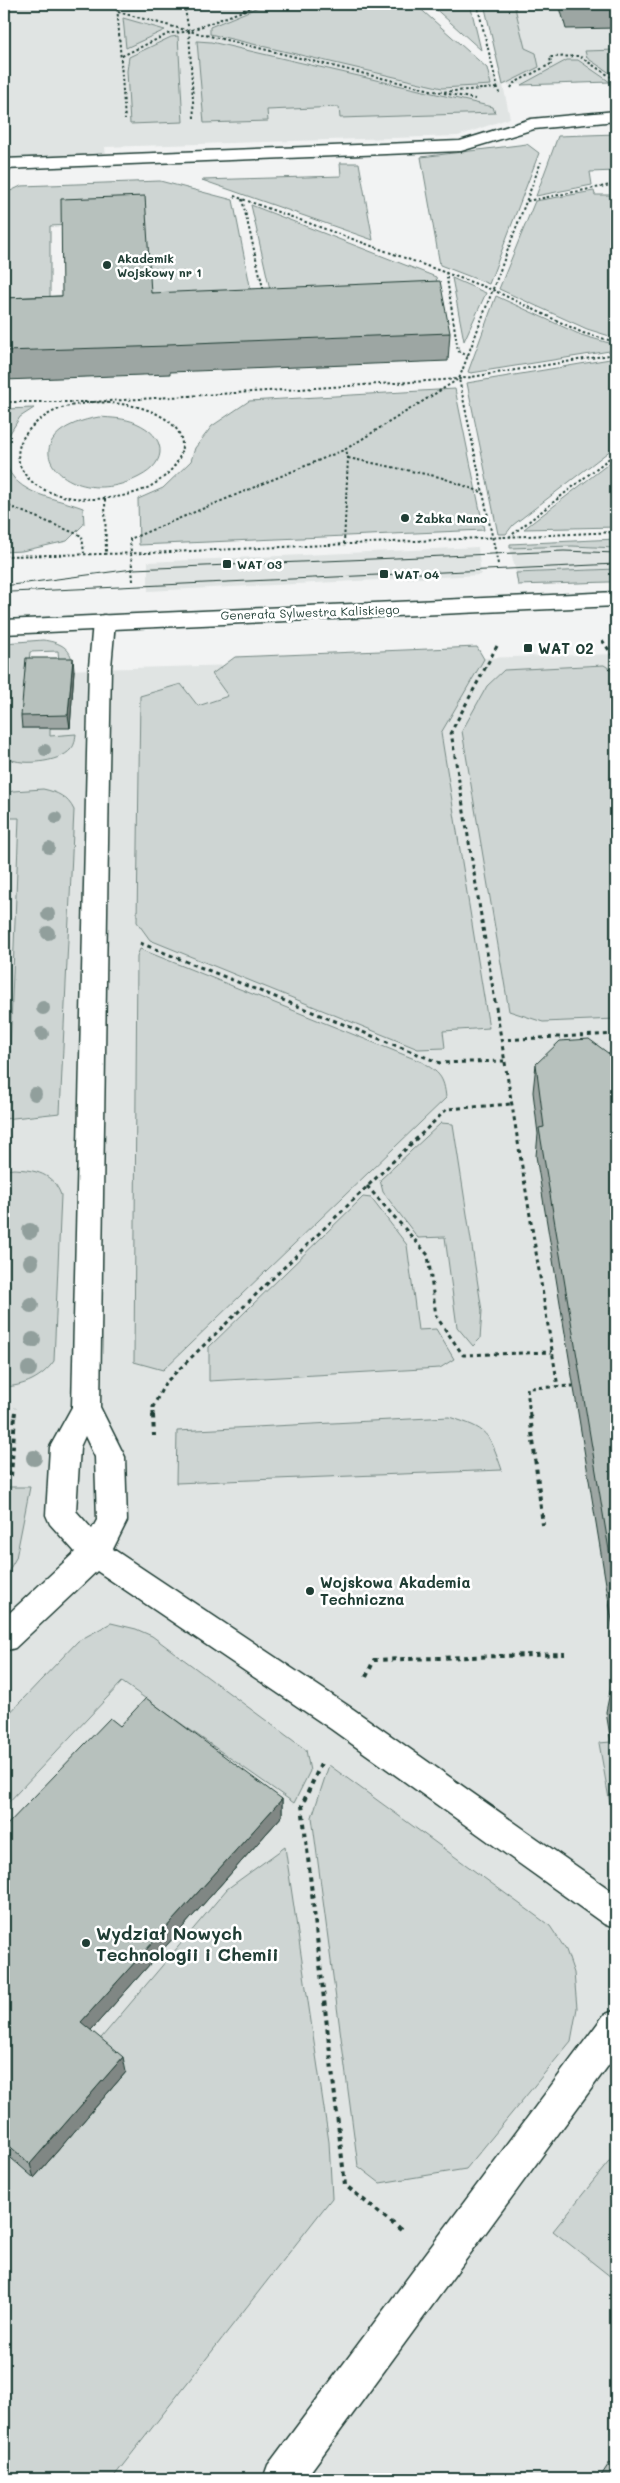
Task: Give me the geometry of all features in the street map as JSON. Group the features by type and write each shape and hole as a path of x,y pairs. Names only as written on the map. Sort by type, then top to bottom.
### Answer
{"street":[{"path":"4,164 461,146 524,126 557,120 616,116"},
{"name":"Generała Sylwestra Kaliskiego","path":"4,627 616,600"},
{"path":"4,1638 95,1553 112,1521 110,1457 86,1407 94,925 100,667 104,622"},
{"path":"86,1407 65,1447 61,1515 95,1553 342,1718 616,1913"},
{"path":"282,2479 443,2264 616,2027"}],"path":[{"path":"117,4 126,128"},
{"path":"184,4 189,31 196,156"},
{"path":"122,56 170,33 189,31 261,4"},
{"path":"477,4 500,96"},
{"path":"118,12 439,92 483,101"},
{"path":"511,88 514,83 551,64 550,57 579,56 616,81"},
{"path":"439,92 498,88"},
{"path":"499,569 495,538 459,379 557,120"},
{"path":"526,201 616,184"},
{"path":"232,195 446,272 493,290 583,332 616,342"},
{"path":"242,198 266,300"},
{"path":"446,272 458,351 468,356"},
{"path":"4,402 92,402 117,402 142,407 162,416 175,429 182,443 180,458 171,473 154,485 131,494 106,498 76,498 50,491 30,480 18,464 16,448 24,431 41,417 64,407 92,402 459,379 616,354"},
{"path":"133,585 130,539 346,449 459,379"},
{"path":"344,544 348,458 346,449"},
{"path":"509,538 616,453"},
{"path":"348,458 440,477 484,493"},
{"path":"106,498 106,553"},
{"path":"4,504 82,536 84,553"},
{"path":"4,556 509,538 616,532"},
{"path":"601,639 616,660"},
{"path":"500,641 451,732 510,1104 558,1387"},
{"path":"94,925 440,1063 504,1061"},
{"path":"500,1040 616,1034"},
{"path":"154,1445 152,1407 165,1383 447,1109 510,1104"},
{"path":"368,1186 428,1254 436,1316 463,1355 552,1352"},
{"path":"543,1525 528,1388 573,1386"},
{"path":"11,1476 16,1408"},
{"path":"443,2264 345,2185 302,1805 342,1718 358,1693 374,1660 565,1654"}],"shaded area":[{"path":"4,4 415,4 502,85 484,4 616,4 616,81 503,85 510,118 458,136 105,147 106,157 4,160"},
{"path":"266,4 415,4 487,68 491,85 442,88 210,34 210,27"},
{"path":"430,4 470,4 481,50"},
{"path":"484,4 514,4 525,48 536,53 539,67 503,85"},
{"path":"123,18 165,30 126,48"},
{"path":"178,36 183,122 130,124 127,71 129,57 171,37"},
{"path":"197,41 211,42 493,107 495,113 340,118 339,107 267,110 268,121 204,123"},
{"path":"616,50 616,77 587,58 585,51"},
{"path":"567,60 578,60 610,82 521,85"},
{"path":"616,134 616,171 590,172 592,185 536,196 558,136"},
{"path":"527,144 539,153 489,284 440,265 421,157"},
{"path":"340,163 359,163 373,240 202,180 341,176"},
{"path":"160,181 233,200 254,306 144,305 141,222 50,226 50,311 4,319 4,194 21,186"},
{"path":"594,191 595,195 616,195 616,338 587,329 499,289 535,201"},
{"path":"251,205 436,277 441,302 273,303"},
{"path":"452,278 486,293 464,341"},
{"path":"496,296 581,335 616,345 616,350 468,372"},
{"path":"616,358 616,446 513,525 506,534 498,534 467,383"},
{"path":"455,389 484,530 139,545 138,499 163,488 191,461 195,448 212,426 249,401"},
{"path":"34,408 20,417 4,443 4,409"},
{"path":"99,417 118,418 136,423 146,428 153,435 160,449 159,457 149,471 139,477 112,486 88,486 68,479 54,468 49,453 53,439 69,426"},
{"path":"4,454 8,468 14,478 23,486 33,492 83,508 84,524 67,541 22,551 4,552"},
{"path":"616,458 616,527 524,529"},
{"path":"616,539 616,548 572,546 510,548 510,544"},
{"path":"572,546 616,548 616,569 516,573 510,548"},
{"path":"478,547 481,575 148,591 148,562"},
{"path":"616,569 616,582 518,585 516,573"},
{"path":"43,640 66,648 72,661 59,661 58,651 30,652 22,728 50,728 50,736 76,734 75,740 71,749 58,758 38,762 18,762 4,756 4,643"},
{"path":"477,647 484,659 441,733 489,1028 443,1031 445,1048 418,1049 150,940 137,922 140,696 181,684 198,706 228,696 212,674 235,657"},
{"name":"Wojskowa Akademia Techniczna","path":"616,654 616,2479 4,2479 4,703 28,671"},
{"path":"604,665 616,673 616,1019 543,1022 509,1011 462,731 487,686 504,670"},
{"path":"43,789 61,796 69,802 74,810 60,1113 4,1119 4,1103 8,1102 19,818 4,818 4,794 13,791"},
{"path":"140,949 422,1062 440,1076 446,1098 163,1370 134,1362 137,956"},
{"path":"441,1123 453,1124 482,1311 480,1339 473,1346 457,1327 445,1237 418,1238 383,1192 380,1180"},
{"path":"4,1170 29,1170 48,1177 58,1188 61,1195 54,1361 44,1372 32,1380 19,1385 4,1387 4,1252 7,1196 4,1195"},
{"path":"363,1197 371,1198 407,1245 418,1330 436,1329 454,1359 440,1368 209,1381 209,1347"},
{"path":"449,1417 472,1425 485,1434 494,1447 502,1470 176,1483 177,1431"},
{"path":"4,1487 30,1487 16,1558 4,1579"},
{"path":"111,1623 136,1629 152,1636 306,1750 310,1771 294,1803 122,1682 4,1807 4,1719 78,1641"},
{"path":"611,1742 616,1746 616,1838 599,1743"},
{"path":"329,1765 550,1926 566,1950 574,1973 577,2008 571,2041 466,2169 380,2183 358,2166 312,1817"},
{"path":"285,1847 329,2142 332,2198 112,2479 4,2479 4,2153 227,1889"},
{"path":"616,2153 616,2281 553,2231"}],"building":[{"path":"145,196 151,293 440,281 450,333 168,344 168,346 4,351 4,298 62,296 61,199"},
{"path":"26,658 73,658 68,715 21,716"},
{"path":"589,1039 616,1059 616,1592 539,1128 544,1127 536,1064 560,1041"},
{"path":"616,1682 616,1718 611,1687"},
{"name":"Wydział Nowych Technologii i Chemii","path":"146,1698 282,1799 81,2022 123,2057 30,2164 4,2141 4,1828 110,1718 120,1726"},
{"path":"610,2462 616,2467 616,2479 599,2479"}],"tram line":[{"path":"4,586 133,569 564,551 616,553"},
{"path":"11,592 616,564"}],"place":[{"name":"Akademik Wojskowy nr 1","path":"107,265"},
{"name":"Żabka Nano","path":"405,518"},
{"name":"WAT 03","path":"227,564"},
{"name":"WAT 04","path":"384,574"},
{"name":"WAT 02","path":"528,648"},
{"name":"Wojskowa Akademia Techniczna","path":"310,1591"},
{"name":"Wydział Nowych Technologii i Chemii","path":"86,1943"}]}
